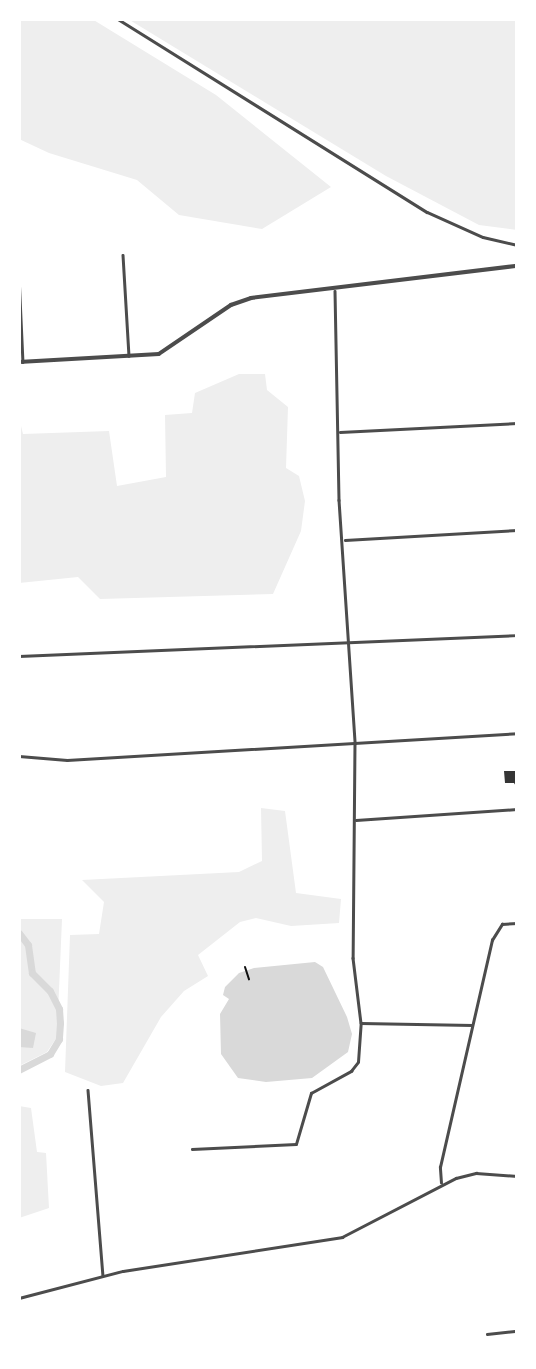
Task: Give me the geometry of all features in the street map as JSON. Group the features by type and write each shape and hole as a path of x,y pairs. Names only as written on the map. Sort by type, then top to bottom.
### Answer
{"street":[{"path":"118,19 418,206 457,228 517,245"},
{"path":"123,255 129,356"},
{"path":"19,275 21,362 159,354 231,305 251,298 335,291 517,266"},
{"path":"192,1149 296,1144 311,1093 351,1071 358,1062 361,1023 353,958 355,743 348,644 335,291"},
{"path":"340,432 517,423"},
{"path":"344,540 517,530"},
{"path":"19,656 517,635"},
{"path":"19,756 67,760 517,733"},
{"path":"355,821 517,808"},
{"path":"441,1183 440,1167 472,1025 499,926 517,923"},
{"path":"361,1023 472,1025"},
{"path":"88,1090 103,1275"},
{"path":"19,1298 103,1275 342,1237 385,1218 441,1183 476,1173 517,1176"},
{"path":"487,1334 517,1331"}],"path":[{"path":"245,967 249,979"}],"shaded area":[{"path":"19,19 92,19 216,95 331,187 262,229 179,215 137,180 49,153 19,139"},
{"path":"128,19 517,19 517,230 479,225 386,176"},
{"path":"239,374 265,374 267,390 288,407 286,468 299,476 305,501 301,531 273,594 100,599 78,577 19,583 19,418 23,434 109,431 117,486 166,477 165,415 192,413 195,393"},
{"path":"261,808 285,811 296,893 341,899 339,923 291,926 256,918 240,922 198,955 208,976 184,991 161,1017 123,1083 101,1086 65,1072 70,935 99,934 104,902 82,880 239,872 262,861"},
{"path":"19,919 62,919 57,1037 47,1052 19,1066"},
{"path":"315,962 323,967 347,1017 352,1034 348,1052 312,1078 266,1082 238,1078 221,1054 220,1014 229,999 223,995 225,987 239,973 254,968"},
{"path":"19,1028 36,1033 33,1048 19,1047"},
{"path":"19,1106 31,1108 37,1152 46,1153 49,1208 19,1218"}],"building":[{"path":"504,771 517,771 517,788 514,783 505,783"}],"waterway":[{"path":"19,933 28,945 32,973 50,991 59,1009 60,1023 59,1039 50,1054 19,1070"}]}
